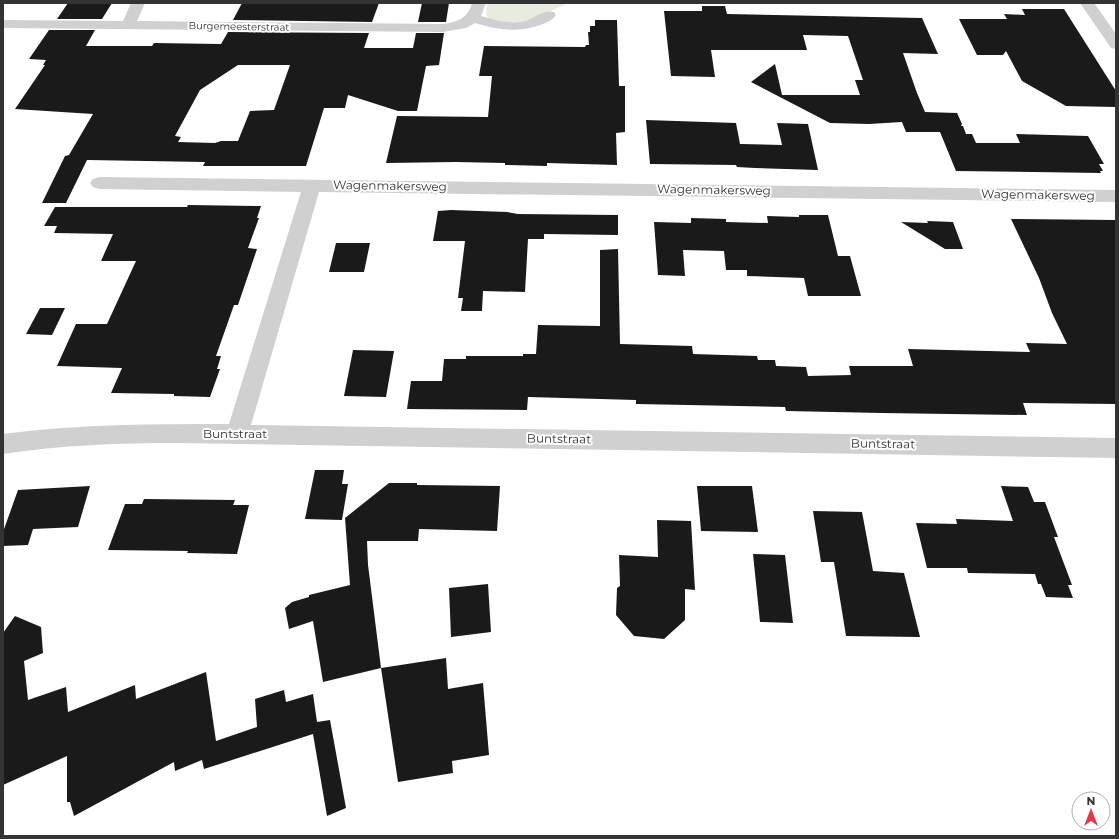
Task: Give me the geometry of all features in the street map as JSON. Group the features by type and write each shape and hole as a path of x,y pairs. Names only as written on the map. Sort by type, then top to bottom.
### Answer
{"street":[{"path":"128,25 138,3"},
{"path":"480,3 478,11 473,18 495,26 514,28 539,21 549,15"},
{"path":"1087,3 1116,45"},
{"name":"Burgemeesterstraat","path":"3,24 443,28 468,22 473,18"},
{"name":"Wagenmakersweg","path":"99,183 1116,196"},
{"path":"238,434 312,185"},
{"name":"Buntstraat","path":"3,444 30,439 93,434 238,434 1116,448"}],"shaded area":[{"path":"487,3 568,3 526,21 504,24 494,21 486,15"}],"building":[{"path":"68,3 112,3 102,19 57,19"},
{"path":"242,3 379,3 372,22 233,20"},
{"path":"422,3 449,3 446,22 418,22"},
{"path":"702,6 725,6 727,14 922,18 938,54 903,53 925,112 957,113 962,124 961,126 963,126 966,134 972,134 976,143 1020,143 1016,134 1088,136 1104,164 1099,164 1103,171 1100,171 1101,173 956,171 940,132 906,132 902,122 869,124 830,123 751,82 775,64 782,95 860,95 855,80 863,80 848,36 803,35 807,50 711,50 715,77 671,76 664,11 702,11"},
{"path":"1022,9 1064,9 1116,91 1116,107 1066,106 1022,81 1006,51 1003,55 977,55 959,19 1007,19 1004,14 1025,15"},
{"path":"595,20 617,20 619,86 625,86 625,132 616,133 617,165 547,163 547,166 456,162 386,163 397,116 488,117 492,76 479,76 484,46 585,47 586,45 589,45 588,32 590,32 590,26 595,26"},
{"path":"49,30 95,30 86,46 152,46 154,43 221,44 228,32 369,33 364,48 413,48 416,33 444,33 439,65 426,66 417,111 398,111 348,95 345,108 324,108 306,166 203,166 205,162 87,160 66,203 42,203 65,156 69,155 93,114 15,109 45,65 43,65 46,60 29,59","holes":["238,65 290,65 274,110 250,111 238,141 221,141 215,143 178,142 181,137 175,136 200,90"]},
{"path":"646,120 736,123 740,144 782,145 777,123 808,124 818,170 737,167 736,165 650,164"},
{"path":"188,205 261,206 257,218 259,218 248,248 257,249 238,305 234,305 216,356 221,356 217,369 220,369 210,397 174,396 174,394 111,393 122,368 57,366 76,324 107,324 136,261 101,261 113,234 54,233 57,226 44,226 55,207 187,207"},
{"path":"438,211 507,212 518,214 618,215 618,235 544,234 544,239 528,239 525,292 483,291 482,311 461,311 463,298 458,298 465,241 433,241"},
{"path":"799,215 828,215 838,256 850,256 861,296 808,296 804,278 747,276 747,270 726,270 724,251 683,250 685,276 658,275 654,222 691,223 691,218 726,219 726,222 768,223 767,216 799,217"},
{"path":"1011,219 1116,220 1116,404 1023,403 1027,415 786,411 785,407 636,404 636,400 528,397 527,410 407,409 411,381 442,381 444,359 466,359 466,356 523,356 523,354 536,354 538,325 600,326 600,250 618,249 620,344 692,346 693,354 757,356 758,360 775,360 776,366 806,367 808,376 851,375 849,366 913,366 908,349 1030,352 1026,343 1067,344 1052,313 1039,278"},
{"path":"927,221 953,222 963,249 945,249 901,222 928,223"},
{"path":"336,243 370,243 364,272 329,272"},
{"path":"40,308 65,308 52,335 26,334"},
{"path":"353,350 394,351 386,397 344,396"},
{"path":"315,470 344,470 342,484 348,484 342,520 305,519"},
{"path":"389,483 417,483 417,485 500,486 497,531 419,529 418,541 367,541 368,565 381,668 323,682 313,621 289,629 285,608 292,602 309,597 309,595 350,585 345,518"},
{"path":"90,486 78,527 33,529 28,545 3,546 3,532 18,490"},
{"path":"697,486 752,486 758,532 701,531"},
{"path":"1001,486 1028,487 1034,502 1045,502 1058,537 1054,537 1072,585 1068,585 1073,598 1046,597 1041,584 1038,584 1035,574 968,573 967,568 927,568 916,523 957,524 956,519 1013,521"},
{"path":"144,499 235,500 233,505 249,505 237,554 187,553 188,551 108,550 125,504 142,504"},
{"path":"813,511 862,512 873,571 904,573 920,637 846,636 834,562 821,562"},
{"path":"657,520 691,521 695,590 685,589 685,620 664,639 634,636 616,615 617,588 620,586 619,555 658,557"},
{"path":"753,554 785,555 793,623 760,622"},
{"path":"488,584 491,632 451,637 449,588"},
{"path":"15,616 41,627 43,653 24,661 28,700 66,687 68,712 135,685 136,699 206,672 216,741 257,727 255,699 284,690 286,702 313,694 317,722 330,720 346,808 327,816 313,734 204,769 202,760 175,771 174,762 74,816 70,802 67,802 67,756 3,785 3,633"},
{"path":"446,658 448,689 483,683 489,755 452,761 453,773 398,782 381,668"}]}
